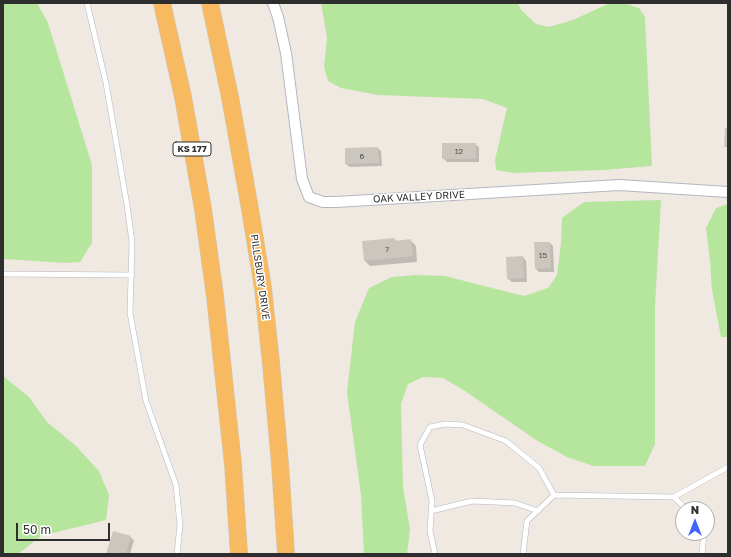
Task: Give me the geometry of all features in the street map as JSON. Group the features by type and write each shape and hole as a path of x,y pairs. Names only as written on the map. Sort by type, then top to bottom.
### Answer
{"highway":[{"name":"KS 177","path":"162,3 183,97 203,209 215,296 233,464 239,554"},
{"name":"PILLSBURY DRIVE","path":"210,3 232,104 263,288 278,441 286,554"}],"street":[{"name":"OAK VALLEY DRIVE","path":"273,3 278,17 286,53 302,179 309,197 323,202 336,202 619,185 728,192"}],"lane":[{"path":"87,3 106,83 127,205 132,242 130,313 146,401 176,485 180,525 177,554"},
{"path":"3,274 132,275"},
{"path":"435,554 430,531 432,501 420,445 430,426 445,424 463,425 506,441 539,468 554,495"},
{"path":"523,554 527,521 554,495 674,497 728,467"},
{"path":"674,497 678,501"},
{"path":"431,511 472,501 515,503 538,511"},
{"path":"702,554 703,541"}],"green space":[{"path":"3,3 37,3 48,23 92,165 92,243 80,262 65,263 3,259"},
{"path":"321,3 518,3 521,10 536,24 549,27 573,20 610,3 624,3 639,8 645,17 652,166 603,170 514,173 496,170 495,160 507,108 483,99 378,95 341,88 328,81 324,67 327,38"},
{"path":"661,200 655,306 655,444 645,466 593,466 567,457 536,440 465,391 443,378 423,377 408,384 401,404 403,487 410,529 407,554 364,554 361,495 347,392 355,322 369,288 392,277 415,275 445,276 524,296 548,288 557,275 561,244 562,218 584,202"},
{"path":"728,204 728,337 721,337 712,290 706,228 716,208"},
{"path":"3,376 29,397 47,422 75,445 99,471 109,495 106,520 41,536 18,554 3,554"}],"building":[{"path":"725,128 728,128 728,147 724,147"},
{"path":"442,143 476,143 476,159 442,159"},
{"path":"378,147 379,163 345,164 345,148"},
{"path":"395,238 395,241 411,239 413,256 364,261 362,241"},
{"path":"534,242 550,242 551,268 535,269"},
{"path":"523,256 524,278 507,279 506,257"},
{"path":"113,531 131,536 126,554 106,554"}]}
